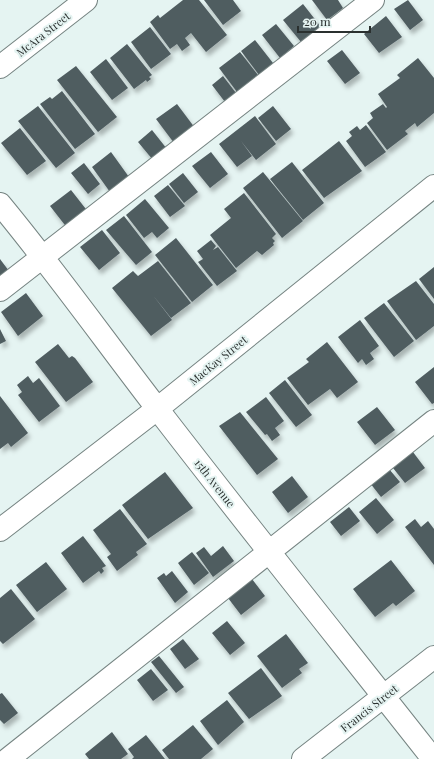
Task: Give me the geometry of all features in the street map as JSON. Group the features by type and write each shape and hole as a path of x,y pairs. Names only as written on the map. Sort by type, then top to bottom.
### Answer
{"street":[{"name":"McAra Street","path":"0,67 86,0"},
{"path":"0,290 373,0"},
{"name":"MacKay Street","path":"0,530 157,409 434,186"},
{"name":"15th Avenue","path":"0,204 44,257 157,409 269,553 433,759"},
{"path":"8,759 434,421"},
{"name":"Francis Street","path":"304,759 434,657"}],"building":[{"path":"183,0 199,0 227,35 206,52 191,33 185,38 190,45 182,51 177,44 170,49 150,22 158,15 160,18"},
{"path":"204,0 233,0 241,11 223,25"},
{"path":"312,0 338,0 343,8 327,20"},
{"path":"408,0 423,20 410,30 394,9"},
{"path":"303,4 321,27 301,42 283,20"},
{"path":"386,16 402,37 379,53 364,34"},
{"path":"276,24 294,46 280,58 262,35"},
{"path":"150,27 171,54 151,69 131,42"},
{"path":"255,40 273,63 259,75 241,51"},
{"path":"127,44 152,75 149,77 151,79 147,82 146,80 134,89 110,58"},
{"path":"342,50 360,73 345,84 327,61"},
{"path":"240,52 258,75 237,92 219,68"},
{"path":"418,58 434,78 434,113 417,127 415,123 405,131 408,134 387,150 367,123 373,118 370,113 383,104 386,108 387,107 378,94 400,78 397,75"},
{"path":"106,59 128,88 112,100 90,72"},
{"path":"76,66 117,117 98,132 57,80"},
{"path":"223,76 236,93 225,102 212,85"},
{"path":"62,91 95,134 75,149 40,104 50,97 52,99"},
{"path":"177,104 195,128 174,143 156,119"},
{"path":"38,106 75,153 56,168 18,121"},
{"path":"273,106 291,129 276,141 258,118"},
{"path":"255,116 276,144 256,160 241,141 252,156 237,167 219,144"},
{"path":"366,125 386,152 365,167 346,141 352,136 349,132 357,126 360,130"},
{"path":"20,128 46,161 27,175 1,143"},
{"path":"152,130 167,149 153,160 138,142"},
{"path":"339,141 362,171 324,198 302,170"},
{"path":"111,152 129,177 110,192 92,167"},
{"path":"211,152 228,174 210,188 192,166"},
{"path":"292,162 324,203 303,220 270,179"},
{"path":"84,163 100,184 88,194 71,173"},
{"path":"263,172 303,221 282,238 243,188"},
{"path":"183,173 198,192 184,203 169,184"},
{"path":"168,185 185,206 170,217 154,196"},
{"path":"71,190 89,213 68,229 50,206"},
{"path":"244,193 276,234 272,238 275,241 273,243 274,245 262,255 257,251 236,268 210,235 231,218 224,209"},
{"path":"145,199 169,228 157,238 152,232 144,238 126,215"},
{"path":"124,216 152,252 136,265 106,230"},
{"path":"102,230 120,253 99,270 80,247"},
{"path":"176,238 213,285 192,302 155,255"},
{"path":"211,240 216,246 213,250 218,247 237,271 217,286 198,262 203,259 197,251"},
{"path":"0,259 9,271 0,278"},
{"path":"158,261 191,303 171,318 152,294 172,320 151,336 112,288 133,271 138,276"},
{"path":"434,267 434,299 419,279"},
{"path":"416,281 434,304 434,326 416,340 387,301"},
{"path":"26,293 43,316 18,336 1,312"},
{"path":"384,303 414,341 394,357 364,318"},
{"path":"360,320 379,346 370,353 374,359 366,365 362,359 358,363 338,337"},
{"path":"0,329 6,341 0,344"},
{"path":"327,342 358,382 337,398 330,389 308,405 287,378 309,362 306,359"},
{"path":"58,344 69,358 72,356 75,358 93,382 66,402 35,362"},
{"path":"434,367 434,403 432,404 415,382"},
{"path":"28,376 33,383 39,378 60,406 39,422 18,395 22,392 17,385"},
{"path":"285,380 312,415 296,427 269,393"},
{"path":"0,396 28,433 11,447 8,443 0,449"},
{"path":"266,397 284,421 275,428 280,435 272,441 267,434 265,435 246,412"},
{"path":"377,407 395,430 375,445 357,422"},
{"path":"240,412 278,459 257,475 219,426"},
{"path":"413,452 425,468 405,483 393,468"},
{"path":"389,469 400,482 381,497 370,483"},
{"path":"165,472 193,508 148,539 122,505"},
{"path":"292,476 308,497 288,513 272,492"},
{"path":"376,498 394,520 377,534 359,512"},
{"path":"349,507 360,521 341,536 330,522"},
{"path":"120,509 147,544 136,552 138,555 117,571 107,557 111,554 93,530"},
{"path":"415,519 421,527 428,521 434,529 434,565 405,527"},
{"path":"83,536 106,566 102,568 104,571 101,574 99,571 83,583 61,553"},
{"path":"223,546 234,561 213,577 196,553 204,547 211,556"},
{"path":"192,552 209,573 194,585 178,563"},
{"path":"391,560 415,591 396,606 393,603 375,617 353,589"},
{"path":"46,562 67,589 37,612 16,585"},
{"path":"172,571 188,592 175,603 157,578 164,573 166,576"},
{"path":"252,579 265,596 241,615 228,598"},
{"path":"11,589 35,619 3,644 0,641 0,598"},
{"path":"227,621 245,643 230,655 212,633"},
{"path":"286,634 308,663 299,669 302,673 282,688 257,656"},
{"path":"183,639 199,659 185,669 170,649"},
{"path":"159,656 184,687 176,693 151,662"},
{"path":"261,668 282,696 249,719 228,693"},
{"path":"151,669 168,690 153,701 137,680"},
{"path":"2,693 18,713 4,724 0,720 0,694"},
{"path":"227,700 244,722 218,745 200,721"},
{"path":"193,725 213,749 201,759 169,759 162,750"},
{"path":"112,732 128,754 121,759 89,759 85,754"},
{"path":"146,735 165,759 132,759 134,757 128,749"}]}
